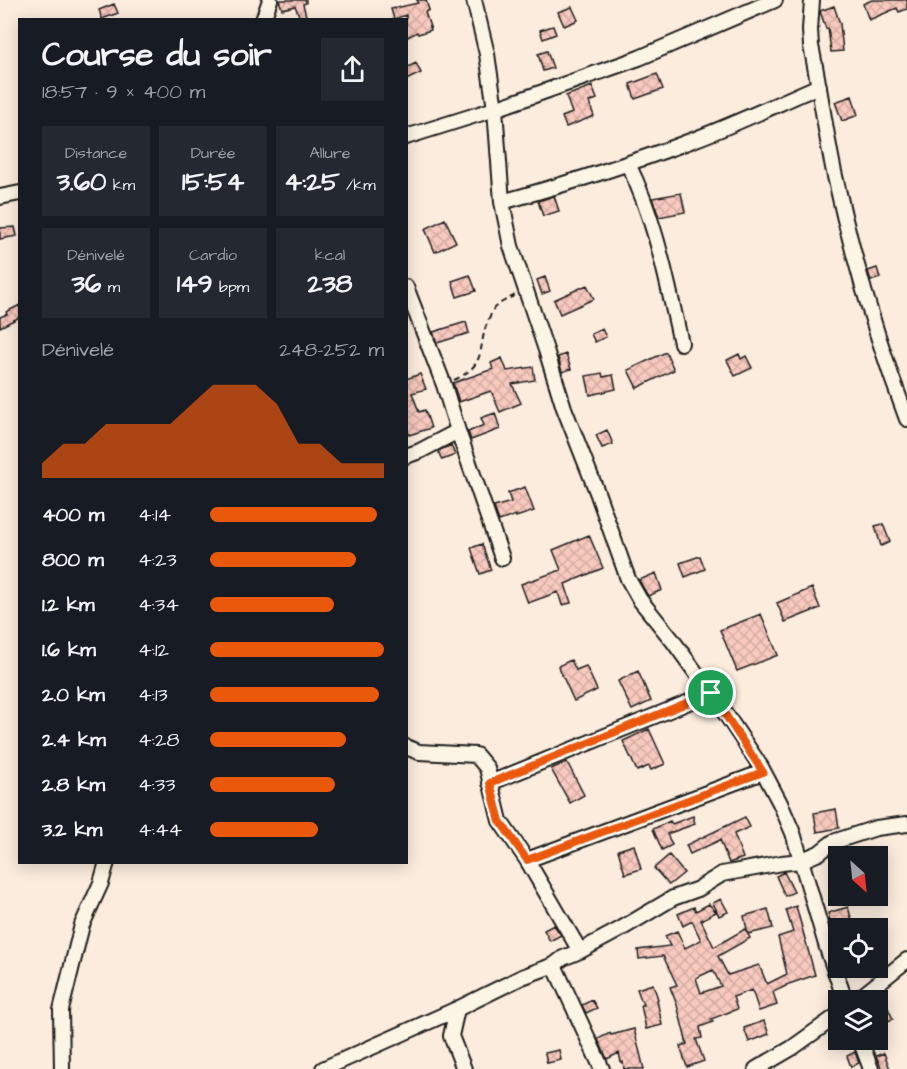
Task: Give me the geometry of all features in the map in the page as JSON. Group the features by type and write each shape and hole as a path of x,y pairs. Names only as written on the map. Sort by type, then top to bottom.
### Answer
{"street":[{"path":"264,18 270,0"},
{"path":"474,0 487,54 495,109 502,202 511,246 564,408 628,579 640,600 711,693 763,772 780,803 792,833 842,990"},
{"path":"408,136 495,109 639,58 775,0"},
{"path":"812,0 811,46 834,172 861,280 907,419"},
{"path":"502,202 628,164 696,139 819,86"},
{"path":"628,164 639,186 656,238 681,342"},
{"path":"0,197 18,193"},
{"path":"408,292 444,385 502,558"},
{"path":"408,455 458,431"},
{"path":"490,783 711,693"},
{"path":"408,748 419,752 477,755 486,768 500,821 527,860 580,951"},
{"path":"527,860 763,772"},
{"path":"323,1069 522,977 554,965 563,957 580,951 673,898 698,889 722,874 800,861 819,853 833,842 876,828 907,824"},
{"path":"62,1069 62,1010 82,925 101,883 106,864"},
{"path":"870,990 907,960"},
{"path":"554,965 603,1069"},
{"path":"457,1009 451,1036 464,1069"},
{"path":"756,1069 792,1048 828,1022"},
{"path":"864,1050 871,1069"}],"path":[{"path":"444,385 465,375 476,365 481,355 485,325 495,307 525,289"}],"building":[{"path":"279,0 306,0 303,4 306,18 300,18 295,6 282,9"},
{"path":"417,0 426,0 429,10 425,12 431,30 418,34 417,32 408,37 408,18 406,15 394,18 391,9 418,3"},
{"path":"872,0 907,0 907,9 899,12 897,8 869,20 863,4"},
{"path":"114,4 118,13 102,18 99,10"},
{"path":"834,6 840,24 843,51 831,52 828,28 826,29 820,11"},
{"path":"572,7 578,20 564,26 558,12"},
{"path":"553,26 556,34 543,39 540,30"},
{"path":"547,51 553,68 543,71 538,54"},
{"path":"416,63 421,73 408,79 408,67"},
{"path":"657,74 663,89 635,99 630,84"},
{"path":"592,86 597,99 589,102 594,116 566,127 562,117 572,113 566,96"},
{"path":"852,96 858,115 842,121 835,102"},
{"path":"681,193 685,212 659,217 652,198"},
{"path":"554,196 559,211 543,216 538,201"},
{"path":"445,219 456,242 435,252 425,229"},
{"path":"15,227 17,236 0,239 0,228"},
{"path":"877,268 880,278 871,281 868,271"},
{"path":"470,275 476,291 457,297 452,281"},
{"path":"545,277 550,291 542,294 537,280"},
{"path":"587,285 594,299 560,314 554,300"},
{"path":"18,306 18,318 0,327 0,317 7,314 6,312"},
{"path":"466,322 469,333 437,343 433,332"},
{"path":"602,329 606,337 595,342 591,334"},
{"path":"666,352 674,370 637,388 628,370"},
{"path":"566,354 571,369 562,372 558,357"},
{"path":"739,354 741,359 746,356 752,368 735,376 727,360"},
{"path":"502,358 507,371 533,367 535,380 512,384 521,403 500,412 491,391 459,402 453,383 493,369 491,363"},
{"path":"602,373 603,377 613,375 616,389 590,395 586,376"},
{"path":"420,374 426,389 412,393 419,412 425,410 431,428 409,435 408,432 408,378"},
{"path":"495,413 500,429 471,440 468,432 484,425 481,418"},
{"path":"607,430 613,444 602,448 596,435"},
{"path":"451,445 455,455 442,460 438,451"},
{"path":"525,487 534,511 499,521 494,507 511,502 508,493"},
{"path":"883,524 890,542 881,546 875,526"},
{"path":"589,535 603,568 565,584 571,603 562,605 558,592 528,603 521,584 561,570 553,550"},
{"path":"482,544 491,570 480,574 471,548"},
{"path":"700,556 705,569 685,577 680,563"},
{"path":"656,573 662,590 648,596 639,580"},
{"path":"812,588 820,608 785,622 777,603"},
{"path":"761,614 778,655 737,671 720,630"},
{"path":"571,660 576,670 586,666 597,690 574,701 558,666"},
{"path":"638,671 651,701 632,710 618,681"},
{"path":"649,729 665,764 651,770 649,766 637,771 623,741"},
{"path":"567,762 584,795 570,803 551,769"},
{"path":"836,809 839,828 817,832 814,813"},
{"path":"693,816 695,824 667,834 672,845 662,850 653,829 670,821 672,824"},
{"path":"745,817 750,827 734,834 743,858 729,863 720,840 690,854 686,845"},
{"path":"634,845 641,869 625,874 618,850"},
{"path":"669,855 684,873 669,885 654,868"},
{"path":"784,872 794,892 785,896 776,876"},
{"path":"721,899 728,912 719,916 713,903"},
{"path":"709,904 716,912 701,920 714,947 745,929 750,938 718,956 728,975 759,965 767,984 787,974 778,937 793,932 786,910 796,906 815,975 773,992 777,1005 759,1011 752,990 733,997 737,1009 711,1019 713,1022 700,1027 702,1038 696,1039 704,1061 687,1067 680,1046 687,1044 670,987 677,985 663,956 639,959 638,950 670,946 665,936 677,931 685,948 701,940 692,921 683,926 678,914 694,907 696,911","holes":["713,970 721,986 701,993 696,978"]},
{"path":"848,907 851,918 829,918 828,913"},
{"path":"768,909 773,928 748,934 744,916"},
{"path":"554,925 561,935 550,941 544,930"},
{"path":"653,984 662,1025 646,1029 641,1005 643,1005 637,989"},
{"path":"592,1000 597,1008 586,1013 582,1005"},
{"path":"888,1008 893,1019 888,1021"},
{"path":"764,1021 769,1034 749,1042 744,1028"},
{"path":"634,1029 644,1069 624,1069 619,1053 607,1059 598,1039 610,1033 611,1035"},
{"path":"559,1050 561,1060 547,1063 545,1053"},
{"path":"855,1052 859,1063 851,1067 847,1056"},
{"path":"884,1053 890,1069 882,1069 876,1056"}],"route":[{"path":"711,693 763,772 527,860 500,821 490,783 711,693"}]}
